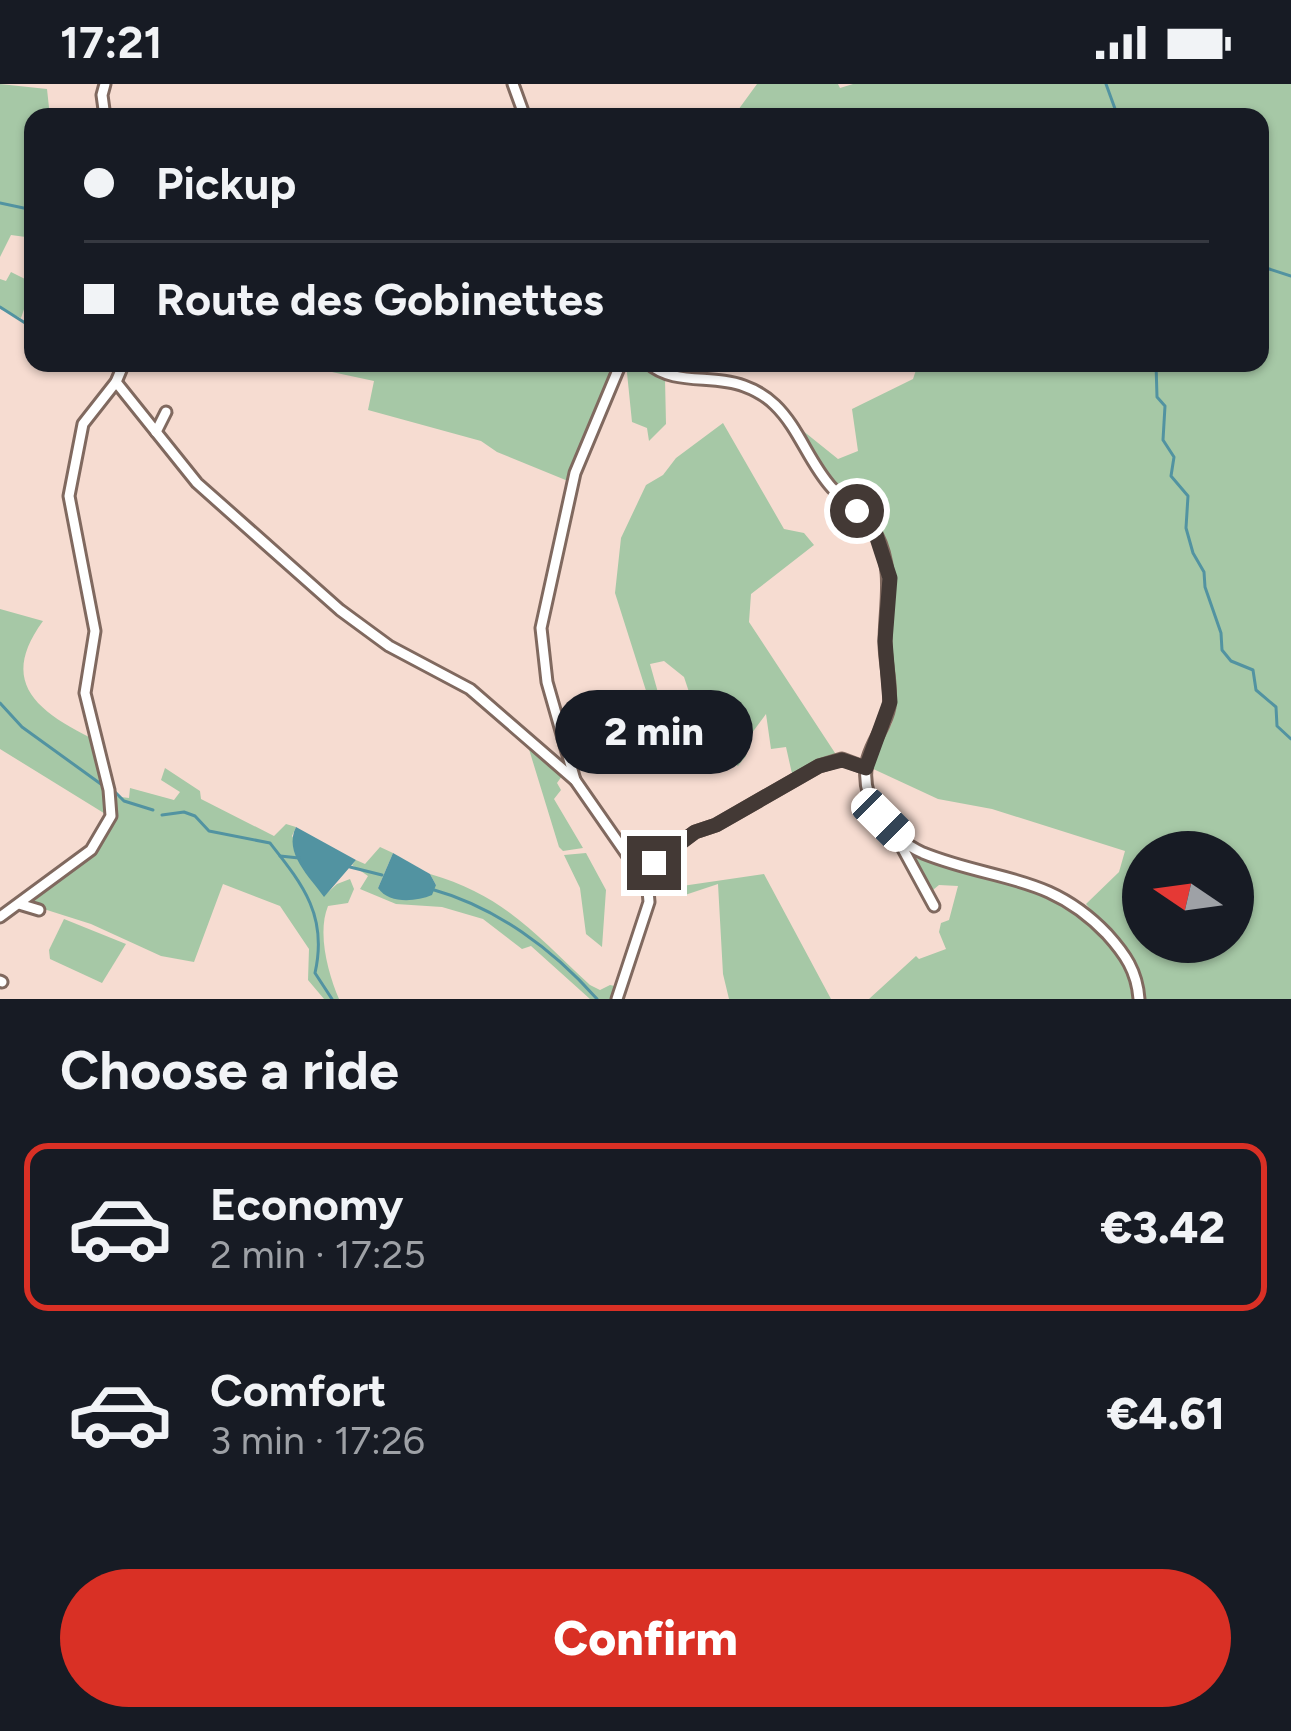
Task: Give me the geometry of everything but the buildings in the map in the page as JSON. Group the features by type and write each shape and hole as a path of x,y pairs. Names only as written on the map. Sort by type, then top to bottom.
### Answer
{"street":[{"path":"0,917 96,845 111,816 86,700 85,674 95,631 69,496 83,424 116,382 118,372"},
{"path":"575,779 543,668 542,619 575,473 617,372"},
{"path":"661,372 727,381 766,398 786,417 826,481 875,532 890,578 885,641 890,694 866,768 872,802 902,839 932,857 1066,898 1127,958 1139,999"},
{"path":"116,382 197,483 340,610 389,646 477,694 575,779 632,862 646,867"},
{"path":"155,432 166,412"},
{"path":"646,867 695,832 716,825 819,766 842,760 866,768"},
{"path":"902,839 934,906"},
{"path":"617,999 649,902 646,867"},
{"path":"19,904 39,910"}],"green space":[{"path":"0,84 47,89 49,108 24,108 24,237 11,235 0,257"},
{"path":"757,84 838,84 840,88 853,84 1291,84 1291,999 1144,999 1134,963 1254,963 1254,831 1122,831 1122,850 992,809 938,799 869,767 892,723 896,704 891,645 896,590 879,530 826,477 800,433 802,430 838,459 858,451 852,409 913,379 915,372 1269,372 1269,108 740,108"},
{"path":"11,272 24,278 21,318 0,309 0,279 6,281"},
{"path":"332,372 612,372 568,481 481,441 368,410 374,381"},
{"path":"627,372 654,372 665,379 666,424 649,441 647,428 632,422"},
{"path":"723,423 784,529 804,533 814,545 751,594 749,622 837,756 793,778 786,747 771,749 766,714 740,749 746,756 738,766 712,749 721,734 695,710 684,677 664,661 650,664 664,714 655,719 615,593 621,538 646,485"},
{"path":"0,609 43,621 30,642 24,676 39,704 91,738 104,780 107,815 0,749"},
{"path":"528,746 562,776 557,783 561,790 554,799 583,848 563,851 559,847"},
{"path":"165,768 200,791 201,799 274,836 286,824 296,827 292,836 324,896 350,879 354,889 348,903 328,906 325,917 328,965 339,999 324,999 308,980 309,949 280,906 223,884 194,962 161,956 91,924 28,904 96,849 112,818 113,796 129,798 130,788 174,800 180,792 161,780"},
{"path":"380,847 393,853 378,888 436,885 430,874 479,893 518,919 590,985 600,990 619,987 615,999 590,999 531,946 522,949 483,919 442,907 396,904 360,889 368,876 352,865 356,860 365,864"},
{"path":"908,851 1046,895 1078,912 1104,934 1123,963 1132,999 869,999 916,956 919,959 946,949 939,932 941,923 949,920 958,886 939,885 928,894"},
{"path":"586,853 606,890 602,947 586,934 580,888 564,855"},
{"path":"1122,862 1122,945 1086,904 1119,872"},
{"path":"764,874 831,999 729,999 718,884 682,896 682,886"},
{"path":"64,919 126,944 102,983 50,959 49,950"}],"water":[{"path":"296,827 356,860 324,897 295,855"},
{"path":"393,853 430,874 436,885 432,895 403,900 378,888"}],"waterway":[{"path":"1106,84 1115,108"},
{"path":"0,203 24,208"},
{"path":"1269,269 1291,276"},
{"path":"0,307 24,322"},
{"path":"1156,372 1157,397 1165,406 1163,440 1174,457 1171,476 1188,496 1186,528 1204,572 1222,650 1231,661 1253,670 1256,690 1276,707 1277,726 1291,739"},
{"path":"0,703 22,727 105,787"},
{"path":"113,790 124,801 153,810"},
{"path":"162,815 184,812 209,831 270,843 310,902 318,935 315,973 332,999"},
{"path":"280,856 299,858"},
{"path":"350,867 382,875"},
{"path":"431,889 478,907 522,932 597,999"}],"route":[{"path":"654,863 695,832 716,825 819,766 842,760 866,768 890,702 885,641 890,578 875,532 857,511"}]}
